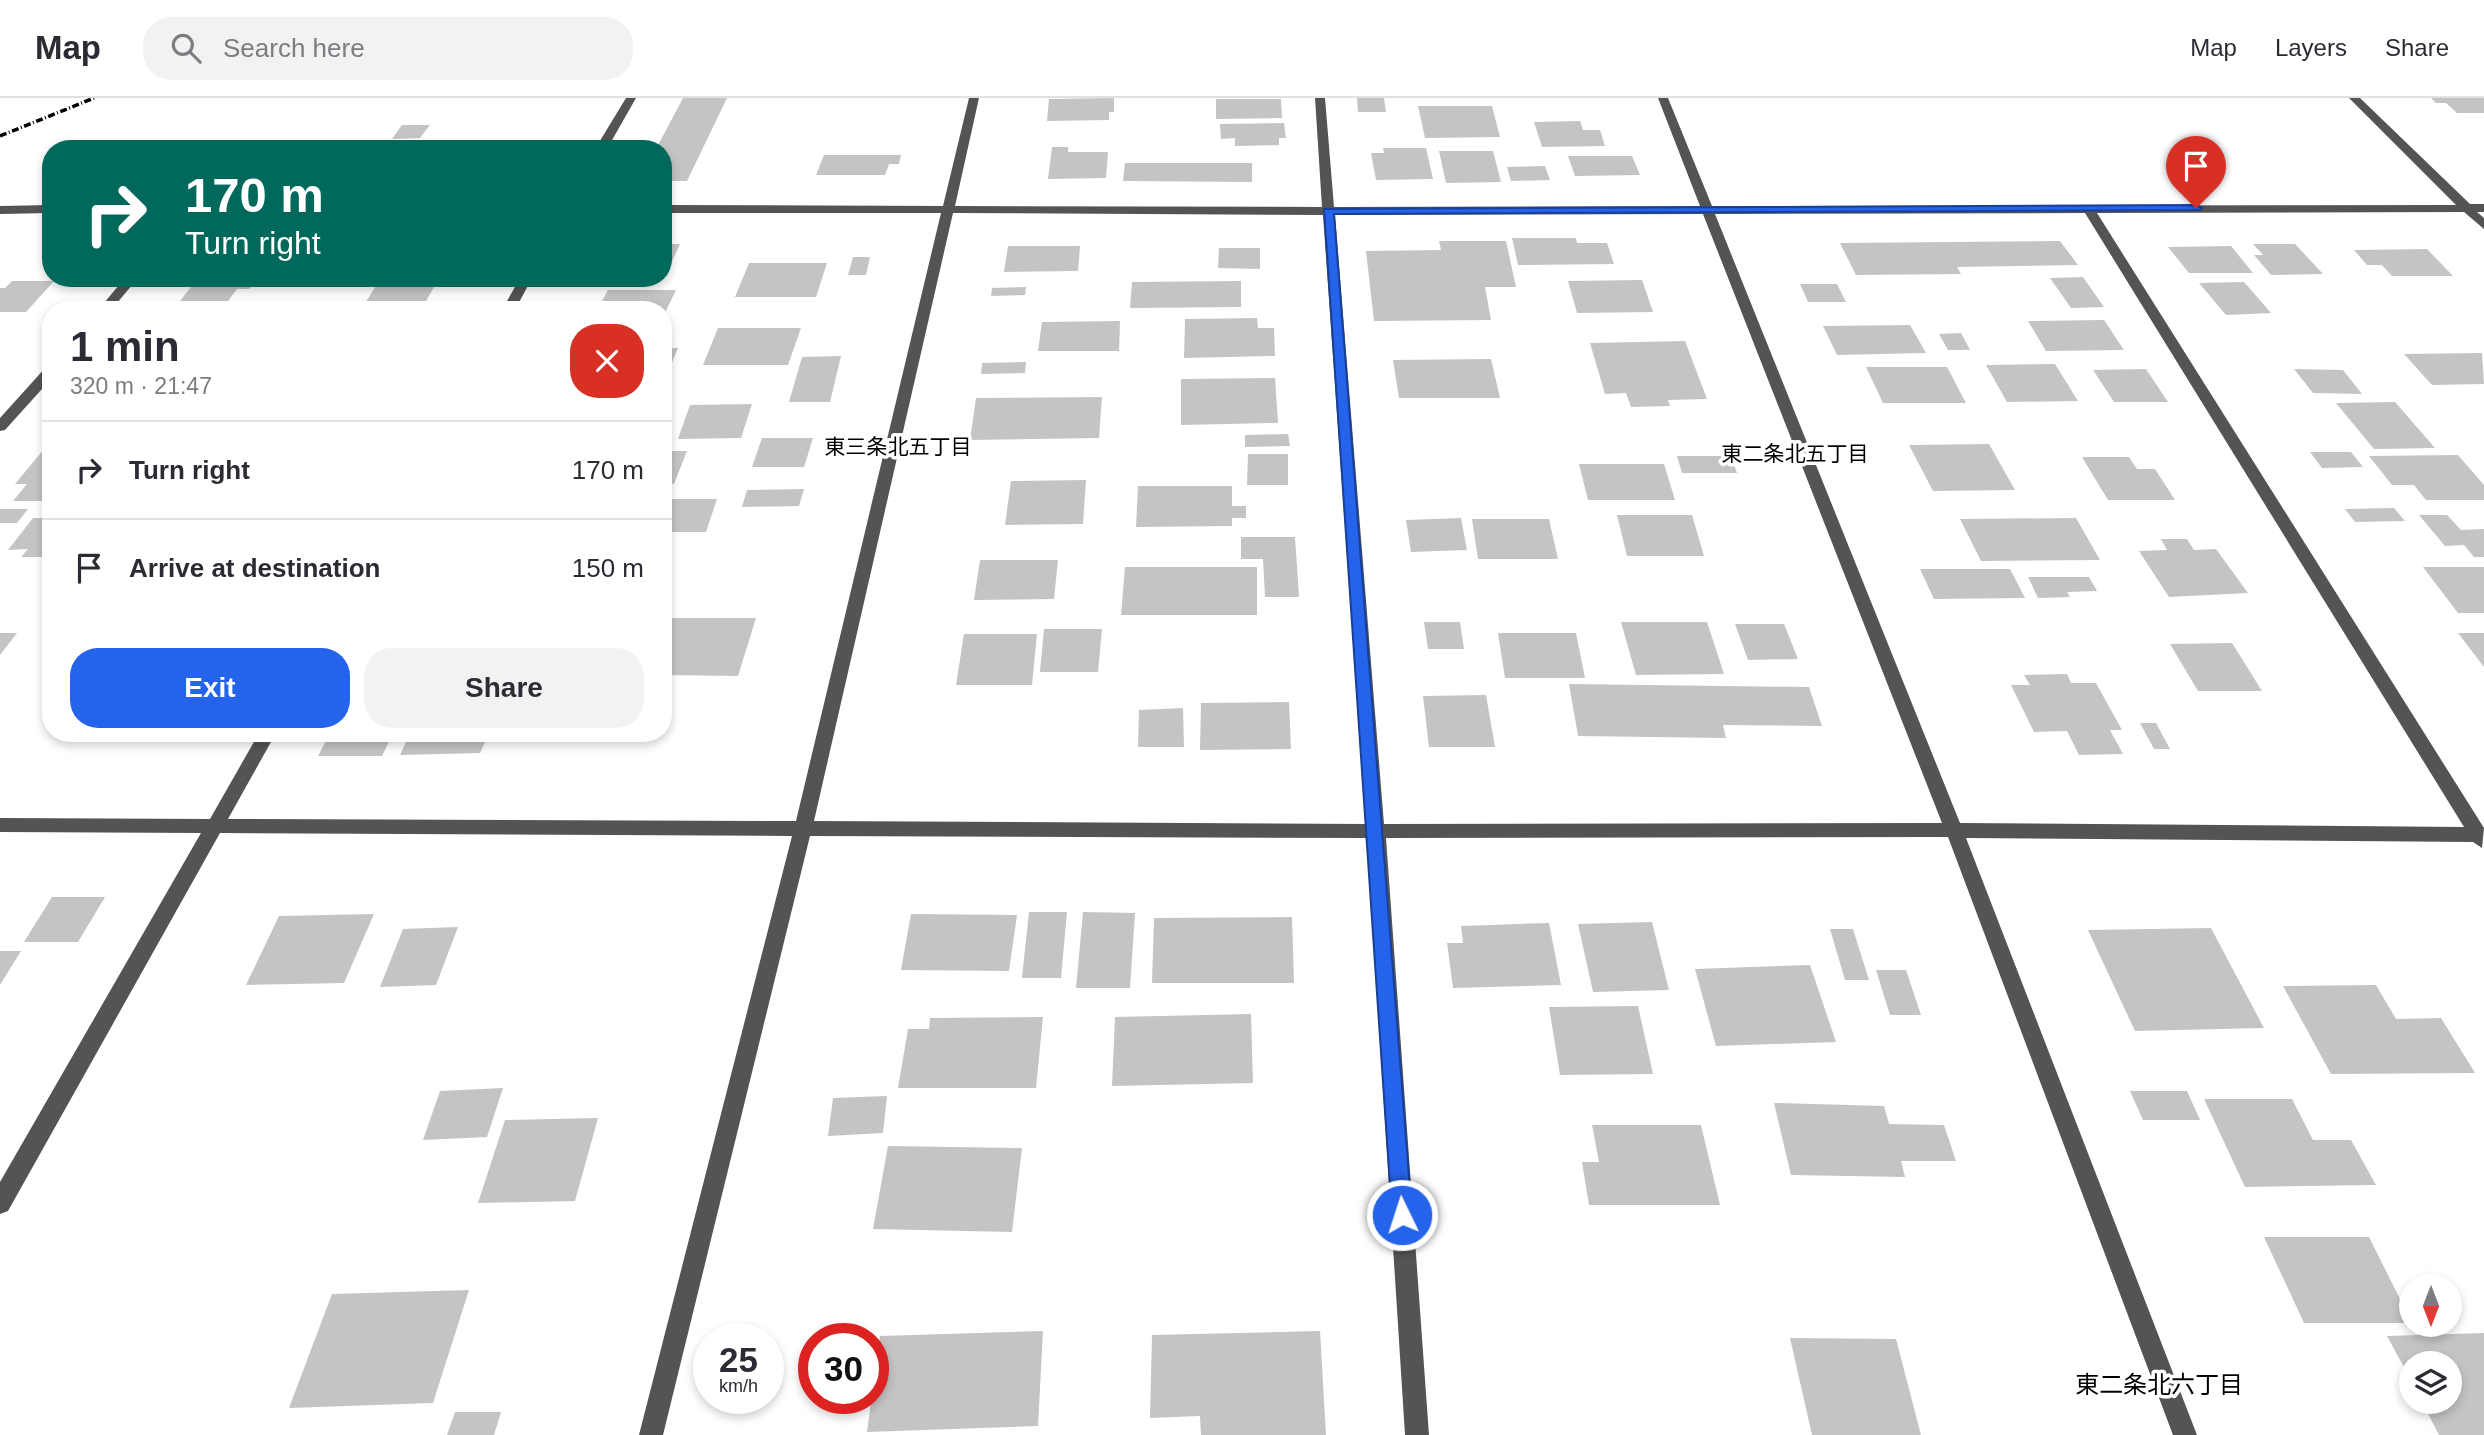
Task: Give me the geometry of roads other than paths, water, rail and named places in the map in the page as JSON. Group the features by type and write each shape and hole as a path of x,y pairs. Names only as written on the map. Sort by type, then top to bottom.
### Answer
{"street":[{"path":"606,140 631,98"},
{"path":"651,1435 803,828 974,98"},
{"path":"1320,98 1376,831 1418,1435"},
{"path":"1663,98 1954,830 2185,1435"},
{"path":"2354,98 2484,225"},
{"path":"2088,208 2482,838"},
{"path":"672,209 1328,211 2484,208"},
{"path":"0,210 42,209"},
{"path":"112,301 124,287"},
{"path":"0,427 42,380"},
{"path":"0,1203 263,742"},
{"path":"0,825 1376,831 1954,830 2482,838"}],"railway":[{"path":"0,136 94,98"}],"district":[{"name":"東三条北五丁目","path":"898,447"},
{"name":"東二条北五丁目","path":"1795,454"},
{"name":"東二条北六丁目","path":"2159,1385"}]}
